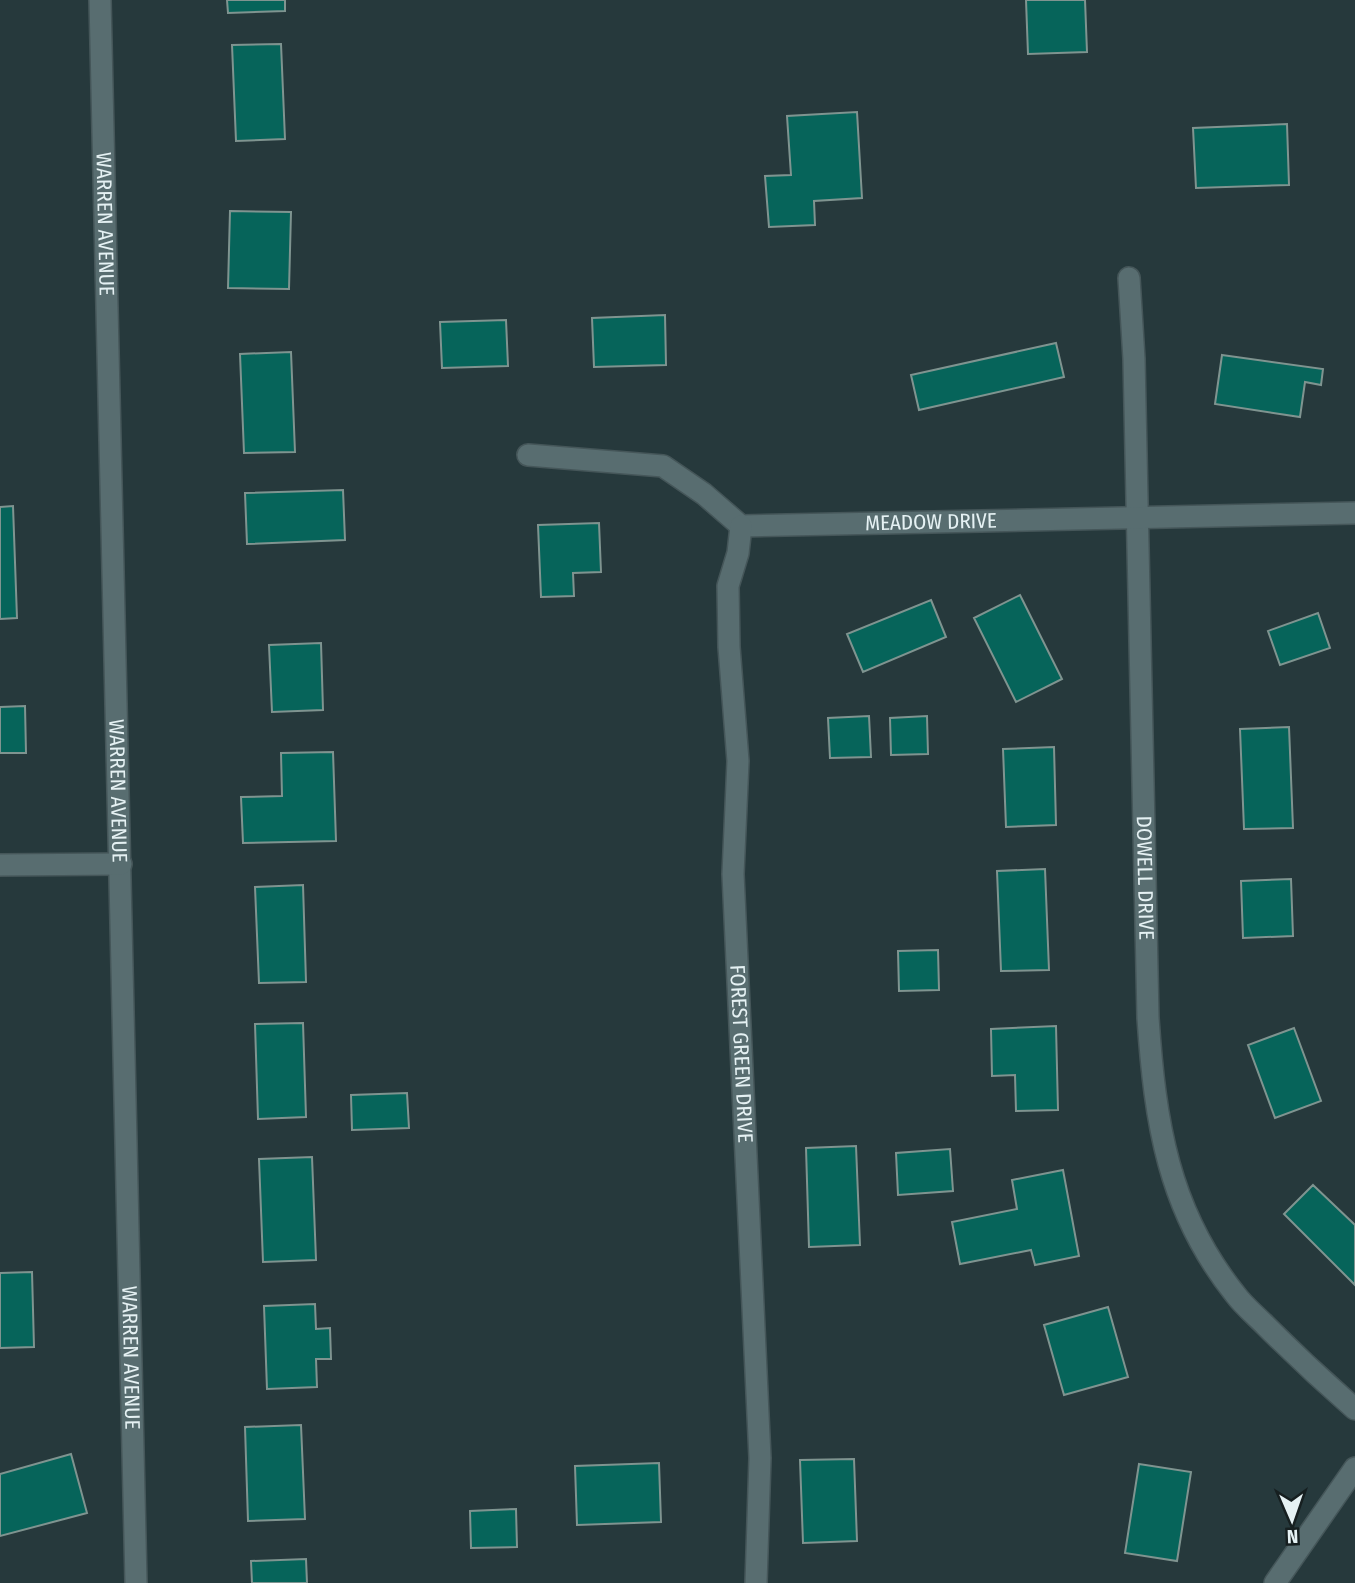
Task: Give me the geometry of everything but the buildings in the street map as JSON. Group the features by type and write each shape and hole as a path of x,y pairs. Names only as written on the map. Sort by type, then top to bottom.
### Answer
{"street":[{"name":"WARREN AVENUE","path":"100,0 136,1583"},
{"name":"DOWELL DRIVE","path":"1129,278 1134,359 1148,1018 1152,1084 1164,1151 1180,1201 1199,1240 1235,1295 1304,1364 1355,1409"},
{"path":"528,455 663,466 704,494 741,526"},
{"name":"MEADOW DRIVE","path":"741,526 1355,513"},
{"name":"FOREST GREEN DRIVE","path":"741,526 738,553 728,586 729,647 738,761 733,874 760,1458 756,1583"},
{"path":"0,866 121,864"},
{"path":"1275,1583 1355,1468"}]}
